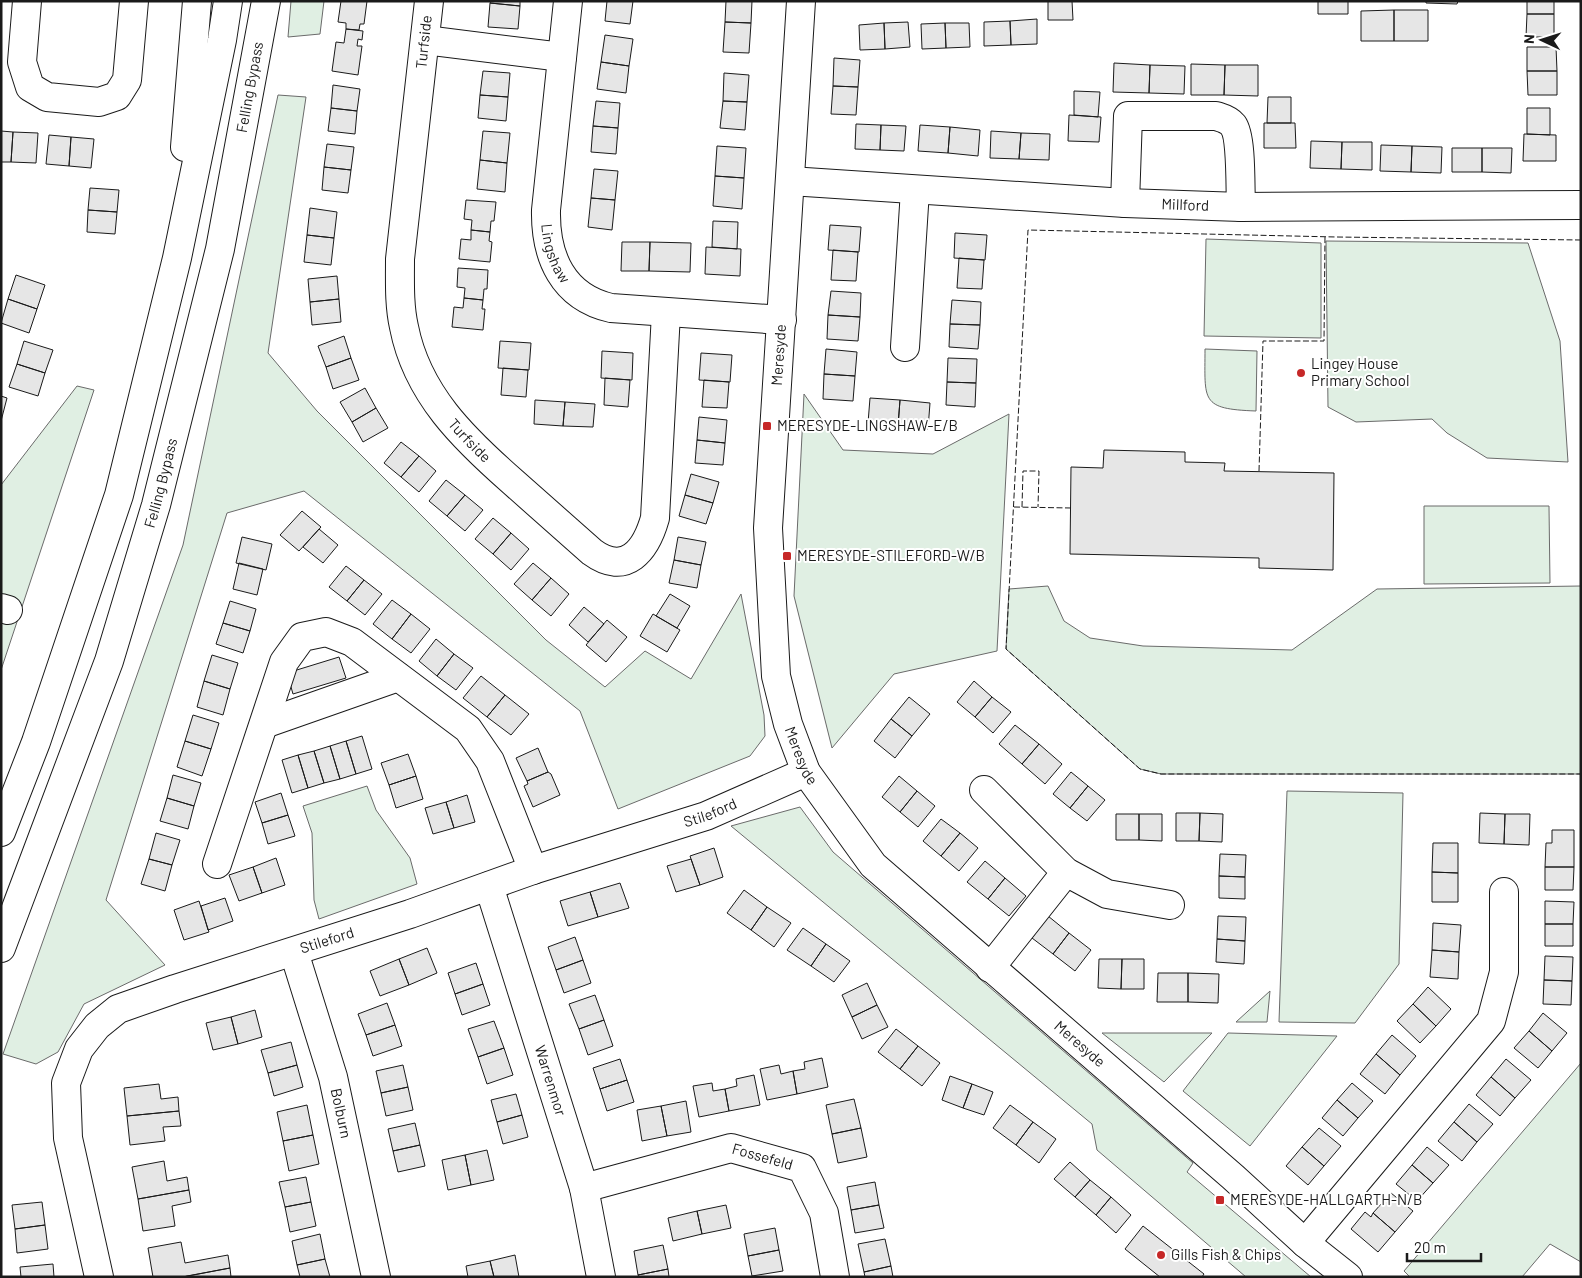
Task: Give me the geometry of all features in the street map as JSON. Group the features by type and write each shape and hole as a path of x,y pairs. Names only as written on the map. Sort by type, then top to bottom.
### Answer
{"main road":[{"path":"27,1 22,62 30,87 47,97 99,102 117,96 127,80 134,1"},
{"path":"177,258 197,1"},
{"path":"1,832 36,742 119,495 177,258 222,40 228,1"},
{"name":"Felling Bypass","path":"1,948 110,661 156,505 220,249 266,1"},
{"name":"Turfside","path":"429,1 400,259 400,299 404,327 410,348 432,398 466,440 592,552 601,559 612,562 624,562 644,546 655,518 666,313"},
{"name":"Lingshaw","path":"568,1 546,210 548,244 552,259 568,284 579,294 598,305 666,313 782,320"},
{"name":"Meresyde","path":"801,1 768,528 776,676 788,724 806,772 873,865 1233,1177 1305,1242 1348,1277"},
{"path":"425,40 562,57"},
{"path":"1126,203 1128,116 1216,116 1227,119 1233,125 1238,137 1241,207"},
{"name":"Millford","path":"790,181 1126,203 1241,207 1581,205"},
{"path":"905,348 915,190"},
{"path":"217,864 284,662 302,637 326,632 352,642 468,729 490,761 533,870"},
{"path":"264,724 398,677"},
{"name":"Stileford","path":"99,1277 68,1138 66,1083 79,1049 98,1026 118,1009 175,988 294,952 533,870 706,816 806,772"},
{"path":"984,790 1066,872 1107,894 1170,905"},
{"path":"990,968 1066,872"},
{"name":"Warrenmor","path":"490,886 584,1188 601,1277"},
{"path":"1305,1242 1490,1021 1504,972 1504,892"},
{"name":"Bolburn","path":"294,952 333,1077 376,1277"},
{"name":"Fossefeld","path":"584,1188 731,1148 802,1168 824,1213 835,1277"}],"green space":[{"path":"291,1 324,1 320,34 288,37"},
{"path":"278,95 306,97 268,353 317,411 546,640 605,687 645,651 691,679 741,594 764,715 765,736 750,756 618,809 580,711 304,491 227,513 106,900 165,965 84,1004 58,1052 36,1064 3,1054 183,545"},
{"path":"1206,239 1321,243 1321,338 1204,336"},
{"path":"1326,241 1528,243 1560,341 1568,462 1487,458 1447,433 1432,419 1356,422 1328,407"},
{"path":"1205,349 1257,351 1256,411 1224,408 1215,404 1210,399 1206,391"},
{"path":"77,386 94,390 1,670 1,485"},
{"path":"804,394 843,450 933,454 1009,414 997,651 894,674 832,748 794,596"},
{"path":"1424,506 1549,506 1550,583 1424,584"},
{"path":"1048,586 1064,621 1090,638 1143,646 1292,650 1377,589 1581,586 1581,774 1161,774 1140,769 1006,649 1009,589"},
{"path":"367,786 376,810 410,858 417,884 319,919 314,900 312,833 303,806"},
{"path":"1287,791 1403,793 1399,964 1355,1023 1279,1022"},
{"path":"800,807 833,852 1193,1163 1187,1172 1311,1277 1246,1277 1097,1150 1092,1124 731,826"},
{"path":"1270,991 1267,1022 1236,1022"},
{"path":"1102,1033 1212,1033 1164,1082"},
{"path":"1228,1033 1337,1036 1250,1146 1183,1091"},
{"path":"1581,1063 1581,1262 1550,1244 1522,1277 1410,1277 1404,1271"}],"building":[{"path":"341,1 367,1 364,24 360,24 359,30 346,29 346,23 338,22"},
{"path":"491,1 520,1 520,6 490,3"},
{"path":"607,1 633,1 630,24 605,21"},
{"path":"726,1 752,1 751,23 725,22"},
{"path":"1048,1 1072,1 1073,20 1048,20"},
{"path":"1318,1 1348,1 1348,14 1318,14"},
{"path":"1426,1 1458,1 1457,4 1426,3"},
{"path":"1527,1 1554,1 1554,14 1527,14"},
{"path":"490,3 520,6 518,29 488,27"},
{"path":"1394,10 1394,41 1361,41 1361,11"},
{"path":"1394,10 1428,10 1428,41 1394,41"},
{"path":"1527,14 1554,14 1554,37 1526,37"},
{"path":"1037,19 1037,44 1011,45 1010,21"},
{"path":"1010,21 1011,45 984,46 984,22"},
{"path":"725,22 751,23 749,53 723,52"},
{"path":"908,22 910,47 885,49 884,23"},
{"path":"884,23 885,49 860,50 859,25"},
{"path":"945,23 946,48 922,49 921,24"},
{"path":"945,23 969,23 970,47 946,48"},
{"path":"346,29 363,31 362,40 358,39 357,46 362,46 358,75 332,71 336,42 344,43"},
{"path":"605,35 633,39 629,66 601,62"},
{"path":"1527,47 1556,47 1557,71 1527,71"},
{"path":"834,58 860,60 858,87 833,86"},
{"path":"601,62 629,66 626,93 597,89"},
{"path":"1114,63 1150,65 1149,93 1113,92"},
{"path":"1191,64 1225,65 1224,95 1191,95"},
{"path":"1150,65 1185,66 1184,94 1149,93"},
{"path":"1225,65 1258,65 1258,96 1224,95"},
{"path":"483,71 510,73 508,97 480,95"},
{"path":"1527,71 1557,71 1557,95 1528,95"},
{"path":"724,73 749,75 747,102 723,101"},
{"path":"333,85 360,89 357,111 331,108"},
{"path":"833,86 858,87 856,115 831,114"},
{"path":"1074,91 1100,92 1098,117 1074,115"},
{"path":"480,95 508,97 506,121 478,118"},
{"path":"1268,97 1291,97 1291,123 1267,123"},
{"path":"596,101 620,103 618,128 593,126"},
{"path":"723,101 747,102 745,130 720,128"},
{"path":"331,108 357,111 355,134 328,131"},
{"path":"1527,108 1550,108 1550,135 1527,134"},
{"path":"1069,115 1101,117 1099,142 1068,141"},
{"path":"1264,123 1295,123 1296,148 1264,148"},
{"path":"856,124 881,125 880,150 855,149"},
{"path":"881,125 906,126 904,151 880,150"},
{"path":"920,125 950,127 948,153 918,151"},
{"path":"593,126 618,128 616,154 591,152"},
{"path":"950,127 980,130 978,156 948,153"},
{"path":"1,131 13,132 11,162 1,162"},
{"path":"483,131 510,133 507,163 480,160"},
{"path":"991,131 1021,133 1019,159 990,158"},
{"path":"13,132 38,133 36,163 11,162"},
{"path":"1021,133 1050,134 1049,160 1019,159"},
{"path":"1524,134 1556,135 1556,161 1523,161"},
{"path":"49,135 71,137 69,166 46,164"},
{"path":"71,137 94,139 91,168 69,166"},
{"path":"1311,141 1342,142 1341,169 1310,168"},
{"path":"1342,142 1372,142 1372,170 1341,169"},
{"path":"327,144 354,147 351,170 324,167"},
{"path":"1381,145 1412,146 1411,172 1380,171"},
{"path":"717,146 746,148 744,178 715,176"},
{"path":"1412,146 1442,147 1441,173 1411,172"},
{"path":"1452,148 1482,148 1482,172 1452,172"},
{"path":"1482,148 1512,148 1511,173 1482,172"},
{"path":"480,160 507,163 505,192 477,189"},
{"path":"324,167 351,170 348,193 322,190"},
{"path":"594,169 618,171 615,200 591,198"},
{"path":"715,176 744,178 742,209 713,206"},
{"path":"90,188 119,190 117,212 88,210"},
{"path":"591,198 615,200 612,230 588,227"},
{"path":"466,200 496,202 494,221 491,221 490,232 471,230 472,220 464,219"},
{"path":"310,208 337,212 334,238 307,235"},
{"path":"88,210 117,212 115,234 87,232"},
{"path":"713,221 738,222 737,249 712,247"},
{"path":"830,225 861,227 859,252 828,250"},
{"path":"471,230 490,232 489,241 492,242 490,262 459,259 461,239 471,240"},
{"path":"955,233 987,235 985,260 954,258"},
{"path":"307,235 334,238 331,265 304,262"},
{"path":"622,242 650,242 649,271 621,271"},
{"path":"650,242 691,243 690,272 649,271"},
{"path":"706,247 741,249 740,276 705,274"},
{"path":"833,250 858,252 856,281 831,280"},
{"path":"959,258 984,260 982,289 957,288"},
{"path":"458,268 488,270 487,289 484,289 483,300 464,298 465,288 457,287"},
{"path":"16,275 45,285 37,309 8,299"},
{"path":"337,276 339,299 310,302 308,279"},
{"path":"831,291 861,293 860,317 828,315"},
{"path":"464,298 483,300 482,309 485,309 483,330 452,327 454,307 463,308"},
{"path":"8,299 37,309 29,333 1,323"},
{"path":"339,299 341,322 312,325 310,302"},
{"path":"952,300 981,302 980,325 950,324"},
{"path":"828,315 860,317 858,341 827,339"},
{"path":"950,324 980,325 978,349 949,347"},
{"path":"344,336 351,358 326,367 318,346"},
{"path":"24,341 53,350 45,373 17,364"},
{"path":"500,341 531,343 529,370 498,368"},
{"path":"826,349 857,352 855,376 824,374"},
{"path":"602,351 633,353 632,380 601,378"},
{"path":"701,353 732,355 730,382 699,380"},
{"path":"351,358 359,380 333,389 326,367"},
{"path":"948,358 977,359 976,383 947,382"},
{"path":"17,364 45,373 38,396 9,387"},
{"path":"503,368 528,370 526,397 501,395"},
{"path":"824,374 855,376 853,401 823,399"},
{"path":"605,378 630,380 628,407 604,405"},
{"path":"704,380 729,382 727,408 702,407"},
{"path":"947,382 976,383 975,407 946,405"},
{"path":"365,388 376,408 352,422 340,402"},
{"path":"1,396 7,398 1,421"},
{"path":"870,398 900,400 898,426 868,423"},
{"path":"535,400 565,402 563,426 534,424"},
{"path":"900,400 930,403 928,429 898,426"},
{"path":"565,402 595,404 593,427 563,426"},
{"path":"376,408 388,428 363,442 352,422"},
{"path":"699,417 727,420 725,443 697,440"},
{"path":"697,440 725,443 723,465 695,463"},
{"path":"401,442 419,456 401,477 384,463"},
{"path":"1104,450 1185,452 1185,462 1225,463 1224,471 1334,473 1333,570 1259,568 1259,558 1070,554 1071,467 1103,468"},
{"path":"419,456 436,471 419,492 401,477"},
{"path":"691,474 719,482 713,503 685,495"},
{"path":"446,480 465,495 447,516 429,501"},
{"path":"465,495 483,510 465,531 447,516"},
{"path":"685,495 713,503 706,524 679,516"},
{"path":"302,511 321,527 299,551 280,535"},
{"path":"493,518 511,533 493,554 475,539"},
{"path":"319,529 338,545 323,563 303,547"},
{"path":"511,533 529,549 511,570 493,554"},
{"path":"242,537 272,544 266,570 236,563"},
{"path":"678,537 706,542 701,565 674,560"},
{"path":"674,560 701,565 697,588 669,583"},
{"path":"239,563 263,569 257,595 233,589"},
{"path":"533,563 551,578 532,600 514,584"},
{"path":"346,566 364,580 347,601 329,587"},
{"path":"551,578 569,594 551,616 532,600"},
{"path":"364,580 382,594 365,615 347,601"},
{"path":"670,594 690,606 677,628 656,616"},
{"path":"392,600 411,614 392,639 373,624"},
{"path":"230,601 256,609 250,631 223,623"},
{"path":"584,607 604,624 588,642 569,625"},
{"path":"411,614 430,629 411,653 392,639"},
{"path":"653,614 680,630 667,652 640,636"},
{"path":"607,620 627,637 606,662 586,645"},
{"path":"223,623 250,631 243,653 216,644"},
{"path":"436,639 454,654 437,676 419,661"},
{"path":"454,654 473,668 456,690 437,676"},
{"path":"212,655 238,663 230,689 204,681"},
{"path":"339,657 346,678 293,694 287,673"},
{"path":"481,676 505,695 487,717 463,698"},
{"path":"204,681 230,689 223,715 197,707"},
{"path":"974,681 992,697 975,717 957,702"},
{"path":"505,695 529,714 511,735 487,717"},
{"path":"909,697 930,714 912,736 891,719"},
{"path":"992,697 1011,712 993,733 975,717"},
{"path":"193,715 219,723 211,749 185,741"},
{"path":"891,719 912,736 895,758 874,741"},
{"path":"1015,725 1039,744 1022,764 999,744"},
{"path":"362,736 372,769 356,774 346,741"},
{"path":"185,741 211,749 202,776 177,767"},
{"path":"346,741 356,774 340,779 330,746"},
{"path":"1039,744 1062,764 1045,784 1022,764"},
{"path":"330,746 340,779 324,783 314,751"},
{"path":"538,748 548,772 527,781 516,758"},
{"path":"314,751 324,783 308,788 298,755"},
{"path":"408,754 416,776 389,785 381,763"},
{"path":"298,755 308,788 292,793 282,760"},
{"path":"548,772 551,774 560,795 533,807 524,786 528,784 527,781"},
{"path":"1071,772 1088,786 1070,808 1053,794"},
{"path":"173,775 201,783 194,806 167,798"},
{"path":"416,776 423,799 396,808 389,785"},
{"path":"899,776 917,791 900,812 882,797"},
{"path":"1088,786 1105,800 1087,821 1070,808"},
{"path":"917,791 935,806 918,827 900,812"},
{"path":"281,793 288,815 262,823 255,802"},
{"path":"467,795 475,822 454,828 446,802"},
{"path":"167,798 194,806 188,829 160,821"},
{"path":"446,802 454,828 433,834 425,808"},
{"path":"1176,813 1200,813 1199,841 1176,841"},
{"path":"1200,813 1223,814 1222,842 1199,841"},
{"path":"1480,813 1505,814 1504,844 1479,843"},
{"path":"1116,814 1139,814 1139,840 1116,840"},
{"path":"1139,814 1162,814 1162,841 1139,840"},
{"path":"1505,814 1530,814 1529,845 1504,844"},
{"path":"288,815 295,836 268,844 262,823"},
{"path":"941,819 960,833 941,856 923,841"},
{"path":"1552,830 1574,830 1574,867 1545,867 1546,843 1552,843"},
{"path":"156,833 180,840 172,865 149,859"},
{"path":"960,833 978,848 959,871 941,856"},
{"path":"1433,843 1458,843 1458,873 1432,872"},
{"path":"714,848 723,877 700,885 690,856"},
{"path":"1220,854 1246,855 1245,877 1219,876"},
{"path":"276,858 285,885 262,893 253,867"},
{"path":"149,859 172,865 165,891 141,884"},
{"path":"691,859 700,885 676,892 667,866"},
{"path":"985,861 1005,878 988,899 967,882"},
{"path":"253,867 262,893 239,901 229,875"},
{"path":"1545,867 1574,867 1573,890 1545,890"},
{"path":"1432,872 1458,873 1458,902 1432,902"},
{"path":"1219,876 1245,877 1245,899 1219,898"},
{"path":"1005,878 1026,896 1009,916 988,899"},
{"path":"620,883 629,908 598,917 590,892"},
{"path":"744,890 767,907 751,930 727,913"},
{"path":"590,892 598,917 568,926 560,901"},
{"path":"225,898 233,921 208,930 201,906"},
{"path":"199,901 209,932 184,940 174,910"},
{"path":"1545,901 1574,902 1573,924 1545,924"},
{"path":"767,907 791,923 774,947 751,930"},
{"path":"1048,916 1069,933 1053,954 1032,938"},
{"path":"1218,916 1246,917 1245,941 1217,939"},
{"path":"1433,923 1461,925 1459,952 1432,950"},
{"path":"1545,924 1573,924 1573,946 1545,946"},
{"path":"803,928 826,944 811,966 787,950"},
{"path":"1069,933 1091,950 1075,971 1053,954"},
{"path":"575,937 583,960 556,970 548,947"},
{"path":"1217,939 1245,941 1244,964 1216,962"},
{"path":"826,944 850,961 834,982 811,966"},
{"path":"427,948 437,973 409,985 399,959"},
{"path":"1432,950 1459,952 1458,979 1430,977"},
{"path":"1545,956 1573,957 1572,981 1544,980"},
{"path":"399,959 409,985 380,996 370,971"},
{"path":"1099,959 1122,959 1121,989 1098,988"},
{"path":"1122,959 1144,959 1144,989 1121,989"},
{"path":"583,960 591,983 564,993 556,970"},
{"path":"476,963 483,984 455,994 448,973"},
{"path":"1158,973 1188,973 1188,1002 1157,1002"},
{"path":"1188,973 1219,974 1218,1003 1188,1002"},
{"path":"1544,980 1572,981 1571,1005 1543,1004"},
{"path":"867,983 877,1005 852,1017 842,995"},
{"path":"483,984 490,1005 462,1015 455,994"},
{"path":"1428,987 1451,1009 1436,1026 1413,1004"},
{"path":"595,995 604,1020 579,1029 569,1004"},
{"path":"387,1003 395,1025 366,1035 358,1014"},
{"path":"1413,1004 1436,1026 1420,1043 1397,1021"},
{"path":"877,1005 888,1027 862,1039 852,1017"},
{"path":"255,1010 262,1037 238,1044 231,1017"},
{"path":"1543,1013 1567,1033 1552,1051 1529,1031"},
{"path":"231,1017 238,1044 213,1050 206,1023"},
{"path":"604,1020 613,1046 588,1055 579,1029"},
{"path":"494,1021 504,1048 478,1057 468,1029"},
{"path":"395,1025 402,1046 373,1056 366,1035"},
{"path":"896,1029 918,1046 900,1069 878,1052"},
{"path":"1529,1031 1552,1051 1538,1068 1514,1048"},
{"path":"1392,1035 1416,1056 1400,1075 1376,1054"},
{"path":"291,1042 297,1065 268,1073 261,1050"},
{"path":"918,1046 940,1063 922,1086 900,1069"},
{"path":"504,1048 513,1075 487,1084 478,1057"},
{"path":"1376,1054 1400,1075 1385,1094 1360,1074"},
{"path":"822,1058 828,1087 797,1094 793,1071 805,1069 804,1062"},
{"path":"620,1059 627,1080 600,1089 593,1068"},
{"path":"1506,1059 1531,1080 1515,1098 1491,1077"},
{"path":"297,1065 303,1087 274,1096 268,1073"},
{"path":"403,1065 408,1087 381,1093 376,1071"},
{"path":"779,1065 781,1074 793,1071 797,1094 767,1100 760,1069"},
{"path":"754,1075 760,1105 729,1111 725,1089 737,1086 736,1079"},
{"path":"950,1076 972,1084 963,1108 942,1100"},
{"path":"1491,1077 1515,1098 1500,1116 1476,1095"},
{"path":"627,1080 634,1102 607,1111 600,1089"},
{"path":"712,1083 713,1091 725,1089 729,1111 699,1117 693,1086"},
{"path":"1352,1083 1373,1101 1358,1118 1337,1100"},
{"path":"159,1084 161,1099 178,1097 179,1111 127,1116 124,1088"},
{"path":"972,1084 993,1092 984,1115 963,1108"},
{"path":"408,1087 413,1110 386,1116 381,1093"},
{"path":"516,1094 522,1115 497,1122 491,1100"},
{"path":"854,1099 861,1128 832,1134 826,1105"},
{"path":"1337,1100 1358,1118 1343,1136 1322,1118"},
{"path":"686,1101 691,1132 667,1136 661,1106"},
{"path":"1469,1104 1493,1124 1477,1142 1454,1122"},
{"path":"307,1105 313,1135 283,1141 277,1112"},
{"path":"1010,1105 1033,1122 1016,1145 993,1128"},
{"path":"661,1106 667,1136 642,1141 637,1110"},
{"path":"179,1111 181,1126 163,1127 165,1141 130,1145 127,1116"},
{"path":"522,1115 528,1137 503,1144 497,1122"},
{"path":"1033,1122 1056,1139 1039,1163 1016,1145"},
{"path":"1454,1122 1477,1142 1462,1161 1438,1141"},
{"path":"415,1123 420,1145 393,1151 388,1129"},
{"path":"861,1128 867,1157 838,1163 832,1134"},
{"path":"1319,1128 1341,1146 1324,1166 1302,1147"},
{"path":"313,1135 319,1164 289,1171 283,1141"},
{"path":"420,1145 425,1166 398,1172 393,1151"},
{"path":"1302,1147 1324,1166 1308,1185 1286,1166"},
{"path":"1427,1147 1449,1165 1433,1183 1412,1165"},
{"path":"487,1150 494,1180 471,1185 465,1155"},
{"path":"465,1155 471,1185 448,1190 442,1160"},
{"path":"164,1161 167,1181 187,1177 189,1190 138,1199 132,1167"},
{"path":"1070,1162 1090,1180 1075,1197 1054,1179"},
{"path":"1412,1165 1433,1183 1417,1201 1396,1184"},
{"path":"306,1177 311,1202 285,1207 279,1182"},
{"path":"1090,1180 1111,1197 1096,1215 1075,1197"},
{"path":"875,1182 879,1205 851,1210 847,1187"},
{"path":"189,1190 191,1202 172,1206 175,1226 143,1231 138,1199"},
{"path":"1391,1193 1413,1211 1395,1232 1373,1213"},
{"path":"1111,1197 1131,1215 1116,1233 1096,1215"},
{"path":"42,1202 45,1225 15,1229 12,1205"},
{"path":"311,1202 316,1226 290,1232 285,1207"},
{"path":"726,1205 731,1228 702,1234 697,1211"},
{"path":"879,1205 884,1228 855,1233 851,1210"},
{"path":"697,1211 702,1234 673,1241 668,1218"},
{"path":"1365,1212 1371,1217 1373,1213 1395,1232 1378,1252 1351,1229"},
{"path":"45,1225 48,1249 17,1253 15,1229"},
{"path":"1143,1226 1204,1274 1202,1277 1160,1277 1125,1249"},
{"path":"775,1228 779,1250 748,1256 744,1234"},
{"path":"320,1234 325,1259 297,1265 292,1241"},
{"path":"885,1239 891,1266 864,1272 858,1244"},
{"path":"181,1242 185,1263 228,1255 230,1268 183,1277 153,1277 148,1248"},
{"path":"663,1245 668,1269 638,1275 634,1251"},
{"path":"779,1250 783,1271 752,1276 748,1256"},
{"path":"515,1255 519,1277 494,1277 490,1261"},
{"path":"325,1259 330,1277 300,1277 297,1265"},
{"path":"490,1261 494,1277 468,1277 466,1266"},
{"path":"53,1264 54,1277 21,1277 20,1267"},
{"path":"891,1266 893,1277 865,1277 864,1272"},
{"path":"230,1268 231,1277 183,1277 187,1276"},
{"path":"668,1269 669,1277 639,1277 638,1275"}],"fence":[{"path":"1581,240 1028,230 1006,649 1140,769 1161,774 1581,774"},
{"path":"1259,471 1263,341 1324,341 1325,237"},
{"path":"1022,507 1023,471 1039,471 1038,507"},
{"path":"1014,507 1071,508"}],"place":[{"name":"Lingey House Primary School","path":"1301,373"},
{"name":"MERESYDE-LINGSHAW-E/B","path":"767,426"},
{"name":"MERESYDE-STILEFORD-W/B","path":"787,556"},
{"name":"MERESYDE-HALLGARTH-N/B","path":"1220,1200"},
{"name":"Gills Fish & Chips","path":"1161,1255"}]}
